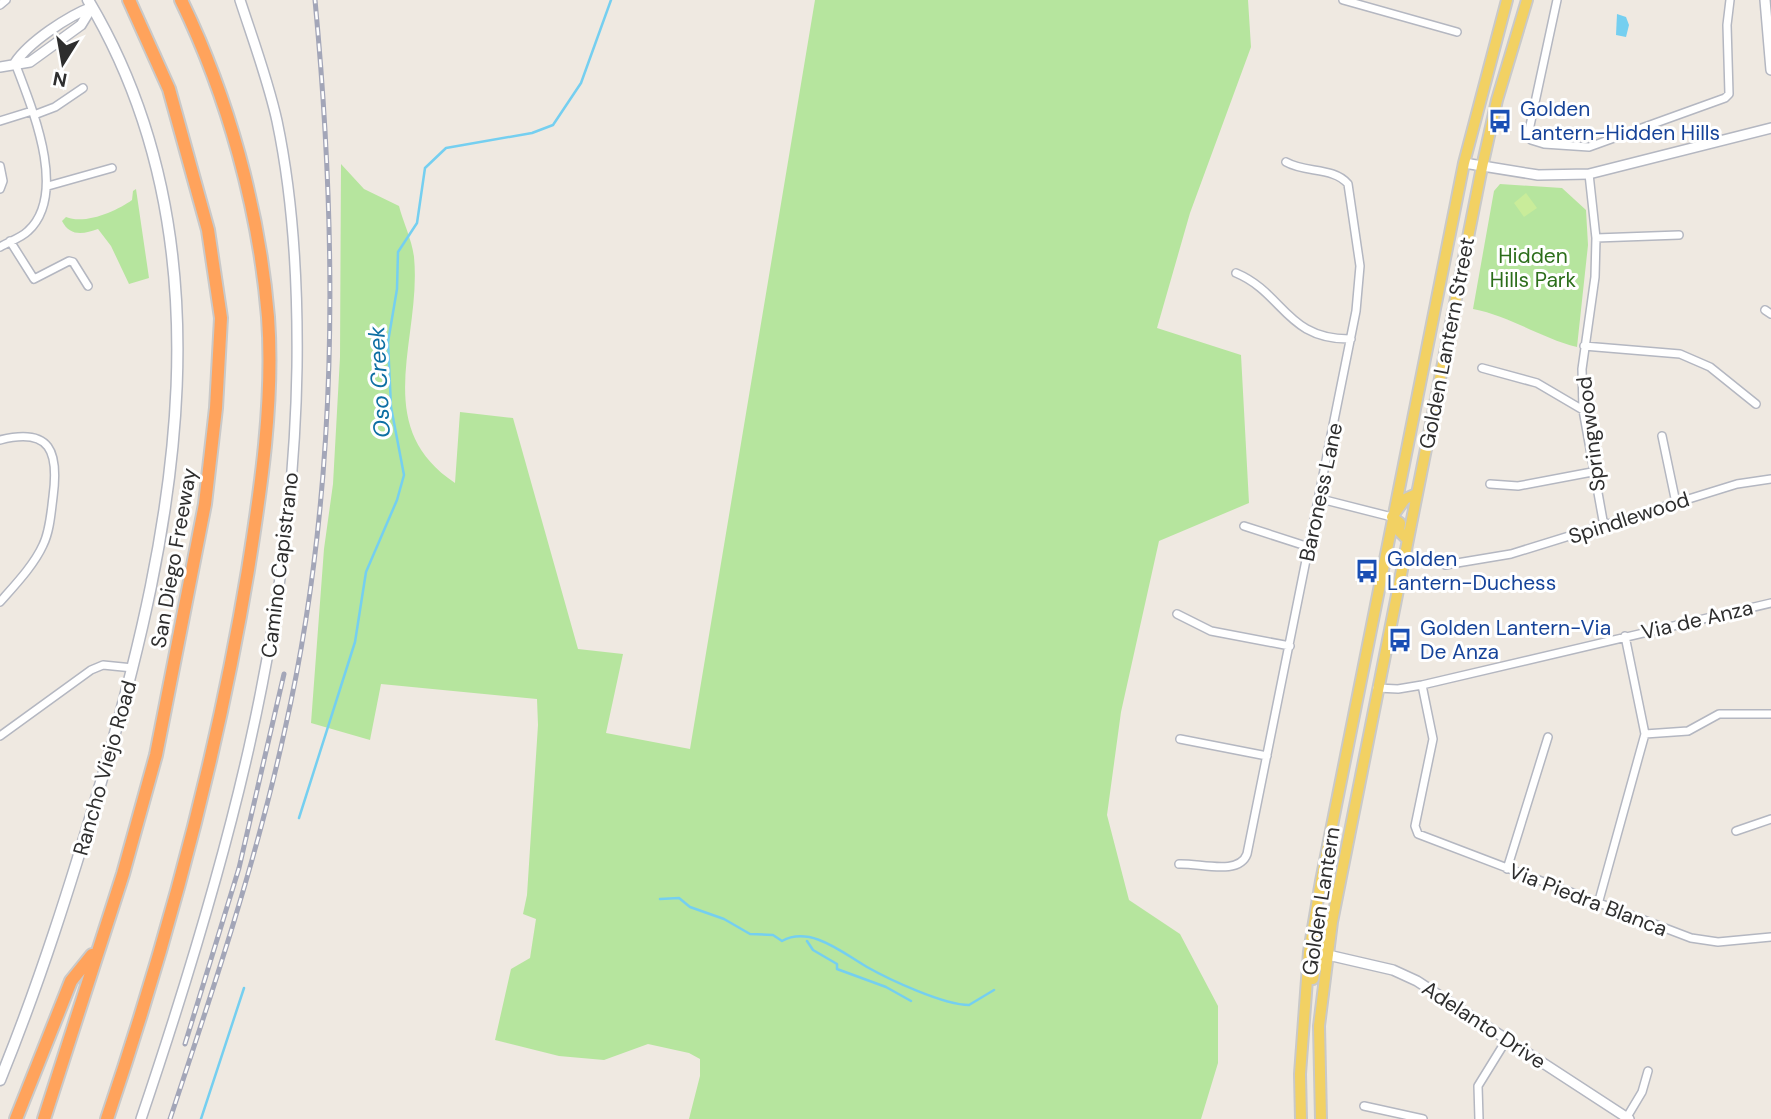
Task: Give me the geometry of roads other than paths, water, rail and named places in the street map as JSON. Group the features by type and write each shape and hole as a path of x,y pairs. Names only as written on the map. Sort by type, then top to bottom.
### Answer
{"highway":[{"name":"San Diego Freeway","path":"44,1119 149,782 169,702 205,503 216,408 221,318 208,230 169,89 129,0"},
{"path":"107,1119 179,891 220,723 257,514 267,415 268,317 254,220 222,102 204,50 181,0"},
{"path":"16,1119 71,981 99,946"}],"main road":[{"name":"Golden Lantern Street","path":"1360,686 1464,163 1507,0"},
{"name":"Golden Lantern Street","path":"1377,688 1482,167 1497,100 1527,0"},
{"name":"Rancho Viejo Road","path":"0,1080 77,868 133,668 171,467 178,377 176,280 157,166 117,59 90,4"},
{"path":"1407,539 1399,531 1400,523 1392,517 1405,499 1416,494"},
{"path":"1357,709 1365,706 1377,688 1370,680 1369,673 1363,669"},
{"name":"Golden Lantern","path":"1301,1119 1309,952 1360,686"},
{"name":"Golden Lantern","path":"1321,1119 1319,1035 1328,955 1377,688"},
{"path":"1304,1026 1315,968 1328,955 1320,948 1325,902 1321,881"}],"street":[{"path":"0,5 6,0"},
{"name":"Camino Capistrano","path":"141,1119 188,980 243,785 276,612 293,466 297,306 289,195 276,120 240,0"},
{"path":"1343,0 1457,32"},
{"path":"1557,0 1528,135 1531,140 1544,145 1589,147 1725,98 1729,94 1727,25 1730,0"},
{"path":"1765,0 1771,70"},
{"path":"0,66 30,62 54,46 81,25 90,4"},
{"path":"0,247 28,231 43,208 48,186 33,113 15,63"},
{"path":"0,121 55,107 83,88"},
{"path":"1464,163 1538,174 1589,174 1771,128"},
{"name":"Baroness Lane","path":"1179,864 1234,867 1243,863 1252,835 1351,339 1360,275 1350,190 1337,175 1300,169 1286,162"},
{"path":"0,166 3,181 0,189"},
{"path":"48,186 112,168"},
{"name":"Springwood","path":"1589,174 1596,238 1595,277 1584,346 1583,410 1592,472 1604,526"},
{"path":"1596,238 1679,235"},
{"path":"10,241 34,279 69,261 73,262 88,286"},
{"path":"1236,272 1262,287 1287,317 1303,328 1333,340 1351,339"},
{"path":"1584,346 1680,354 1710,368 1756,404"},
{"path":"1482,368 1536,383 1583,410"},
{"path":"0,440 29,436 42,440 54,453 56,465 52,506 43,545 0,602"},
{"path":"1662,436 1676,503"},
{"path":"1490,484 1518,486 1592,472"},
{"name":"Spindlewood","path":"1446,565 1511,554 1737,484 1771,479"},
{"path":"1321,499 1392,517"},
{"path":"1244,526 1309,547"},
{"name":"Via de Anza","path":"1377,688 1398,689 1422,685 1771,603"},
{"path":"1177,614 1211,631 1290,646"},
{"path":"1598,904 1645,734 1625,636"},
{"path":"0,736 91,670 103,665 133,668"},
{"name":"Via Piedra Blanca","path":"1422,685 1433,739 1415,826 1425,839 1691,939 1718,943 1771,937"},
{"path":"1645,734 1688,731 1718,714 1771,714"},
{"path":"1507,869 1548,737"},
{"path":"1180,739 1268,756"},
{"path":"1736,831 1771,819"},
{"name":"Adelanto Drive","path":"1328,955 1366,962 1405,975 1628,1118"},
{"path":"1479,1119 1478,1086 1507,1039"},
{"path":"1628,1118 1642,1092 1648,1071"},
{"path":"1364,1106 1423,1119"}],"water":[{"path":"1617,14 1626,17 1629,25 1626,37 1616,35"}],"waterway":[{"name":"Oso Creek","path":"299,818 355,642 366,572 397,500 404,475 391,407 388,342 397,289 398,252 417,223 425,168 446,148 532,133 553,125 581,83 611,0"},
{"path":"660,899 679,898 690,907 724,919 750,934 773,935 782,941 804,936 816,939 889,978 946,1001 969,1005 994,990"},
{"path":"807,941 813,950 837,964 837,969 886,987 911,1001"},
{"name":"Oso Creek","path":"201,1119 244,988"}],"railway":[{"path":"170,1119 233,926 261,828 303,639 316,548 329,366 330,274 323,91 315,0"},
{"path":"185,1044 239,868 284,674"}],"place":[{"name":"Golden Lantern-Hidden Hills","path":"1500,121"},
{"name":"Golden Lantern-Duchess","path":"1367,571"},
{"name":"Golden Lantern-Via De Anza","path":"1400,640"}],"park label":[{"name":"Hidden Hills Park","path":"1533,268"}]}
